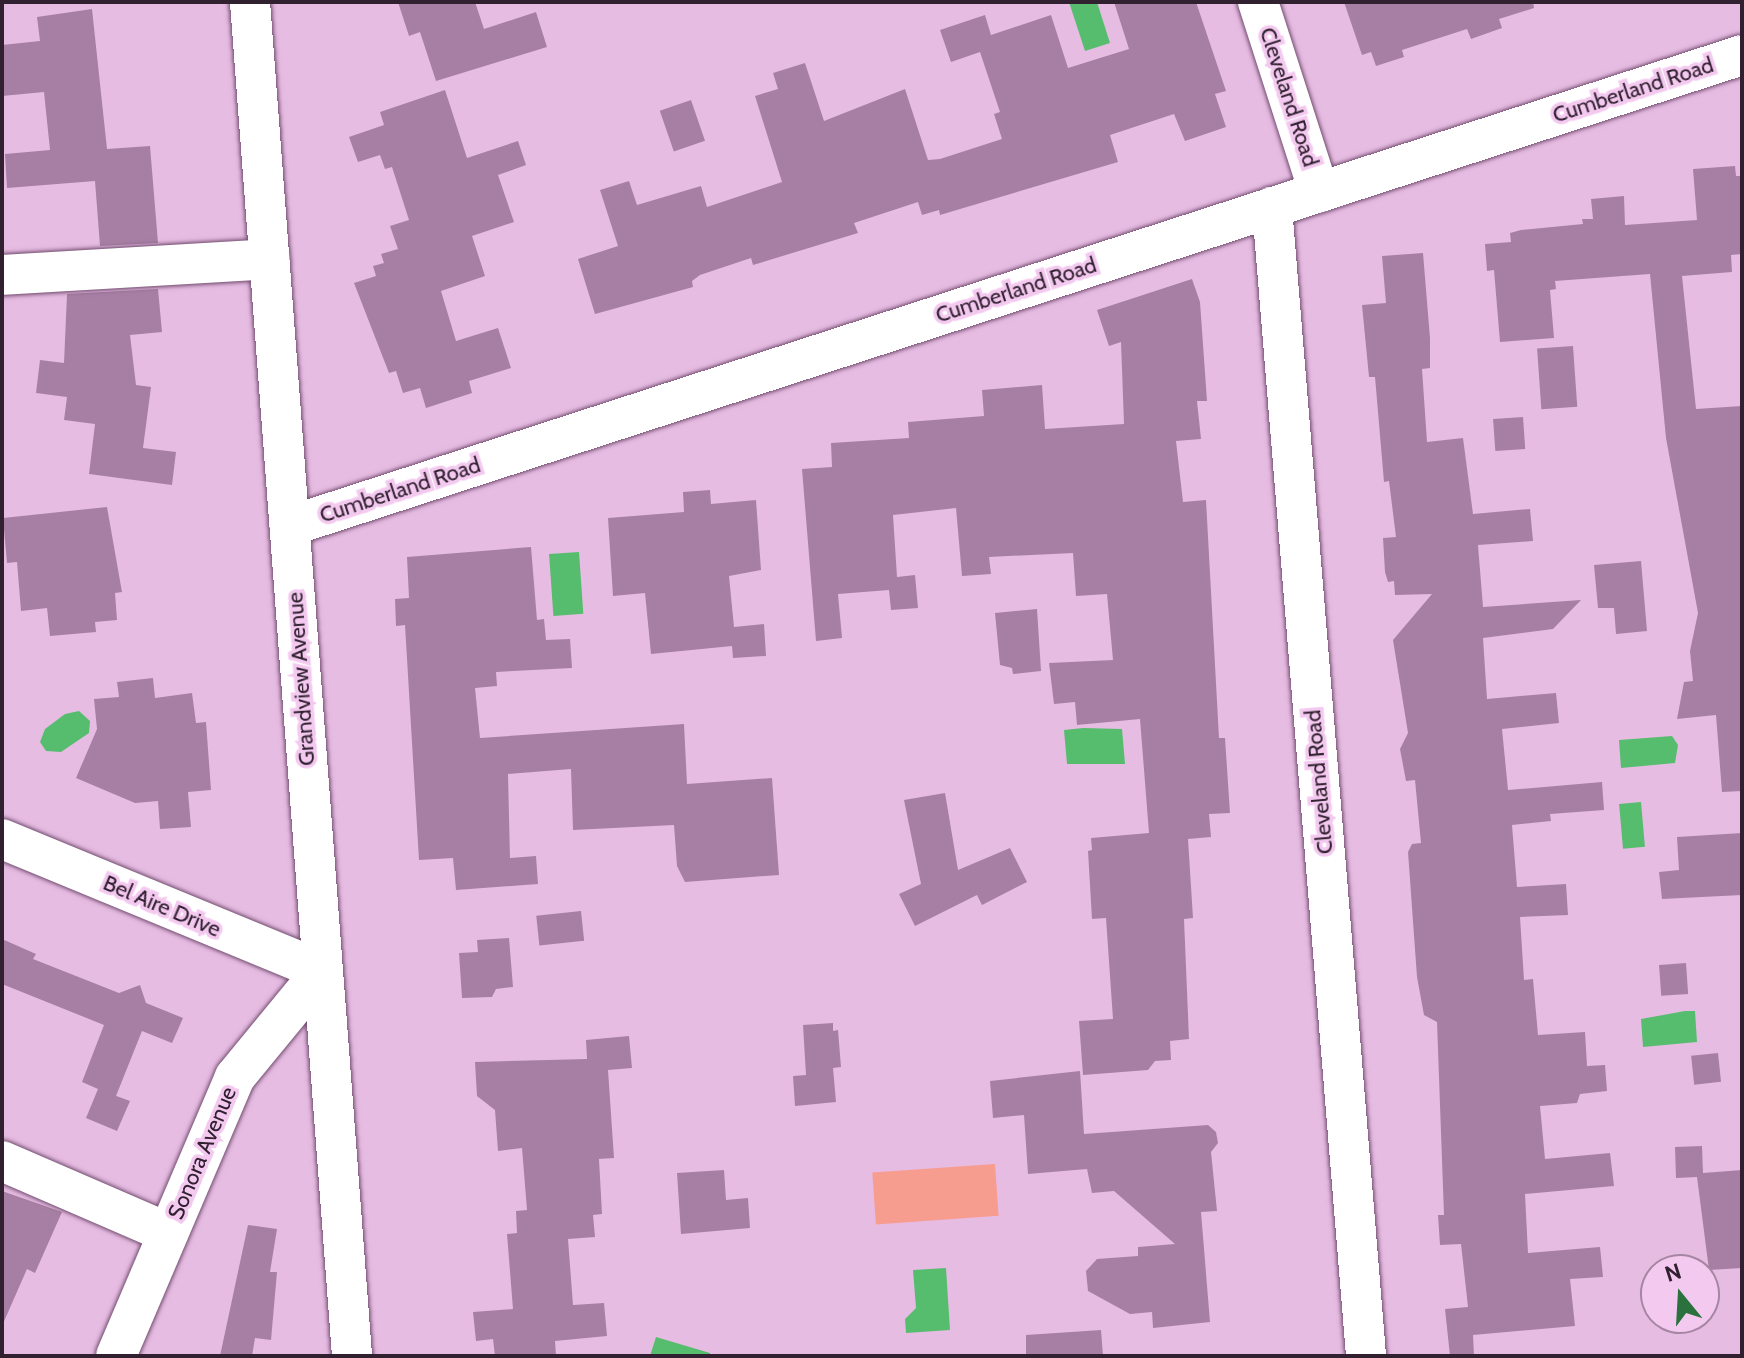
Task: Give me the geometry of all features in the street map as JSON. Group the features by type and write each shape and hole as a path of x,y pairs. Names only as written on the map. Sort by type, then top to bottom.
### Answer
{"street":[{"name":"Grandview Avenue","path":"250,2 352,1356"},
{"name":"Cleveland Road","path":"1258,2 1319,192"},
{"name":"Cumberland Road","path":"290,526 1742,55"},
{"name":"Cleveland Road","path":"1272,207 1366,1356"},
{"path":"2,275 270,259"},
{"name":"Bel Aire Drive","path":"2,839 322,971"},
{"name":"Sonora Avenue","path":"116,1356 235,1077 322,971"},
{"path":"2,1161 168,1233"}],"shaded area":[{"path":"1069,2 1097,2 1110,43 1085,51"},
{"path":"579,552 583,614 553,616 549,554"},
{"path":"79,711 90,721 89,733 61,752 46,751 40,742 45,729 65,714"},
{"path":"1122,729 1125,764 1067,764 1064,730"},
{"path":"1672,736 1678,745 1675,763 1621,768 1619,740"},
{"path":"1641,802 1645,847 1623,849 1619,804"},
{"path":"1695,1011 1697,1042 1643,1047 1641,1019"},
{"path":"995,1164 999,1216 876,1224 872,1173"},
{"path":"946,1268 950,1330 906,1333 905,1319 916,1308 913,1270"},
{"path":"656,1337 710,1353 710,1356 650,1356"}],"building":[{"path":"398,2 475,2 484,29 536,12 547,47 436,81 420,32 409,36"},
{"path":"1114,2 1196,2 1226,91 1215,94 1226,127 1185,141 1174,114 1110,135 1118,162 940,215 939,210 922,215 918,202 854,223 858,233 753,265 751,258 700,275 692,281 693,287 595,314 578,259 618,246 600,190 629,181 637,205 701,186 707,207 782,182 755,96 778,89 773,73 805,63 824,121 905,89 928,160 940,159 1002,139 994,114 1000,112 980,52 951,62 940,30 985,15 991,35 1051,15 1068,68 1129,49"},
{"path":"1344,2 1533,2 1534,8 1499,19 1502,28 1471,39 1467,29 1402,50 1404,57 1376,66 1371,52 1362,55"},
{"path":"92,9 107,149 150,146 158,243 100,246 95,181 7,188 5,154 50,150 44,92 2,96 2,45 40,41 37,17"},
{"path":"445,90 467,158 518,141 526,165 498,175 514,222 472,236 485,276 441,291 456,341 498,328 511,368 469,381 472,393 426,408 420,388 403,393 396,371 389,373 354,283 376,276 373,266 384,263 381,254 398,249 390,226 409,220 392,167 385,169 380,155 358,162 349,137 384,125 380,112"},
{"path":"691,100 705,141 674,151 660,111"},
{"path":"1735,166 1736,176 1742,176 1742,254 1731,255 1732,272 1682,276 1696,409 1742,406 1742,791 1722,792 1716,715 1677,719 1684,682 1693,681 1690,651 1698,613 1666,438 1650,274 1555,281 1556,289 1550,290 1554,338 1500,342 1494,270 1487,271 1485,244 1511,242 1510,233 1521,230 1583,224 1582,219 1593,219 1591,199 1624,196 1625,225 1697,220 1693,169"},
{"path":"1423,253 1430,338 1430,368 1422,369 1427,442 1463,438 1473,514 1530,509 1533,541 1478,545 1483,607 1581,600 1553,629 1483,638 1487,699 1556,693 1559,723 1502,729 1508,790 1602,782 1604,810 1550,814 1551,821 1512,825 1517,887 1566,884 1568,915 1520,917 1524,980 1533,979 1538,1035 1585,1032 1587,1066 1605,1065 1607,1091 1580,1094 1577,1103 1540,1106 1545,1159 1610,1153 1614,1186 1525,1194 1528,1253 1600,1247 1603,1277 1570,1279 1575,1326 1473,1335 1474,1356 1450,1356 1445,1309 1468,1307 1461,1244 1440,1245 1438,1215 1444,1215 1437,1022 1424,1015 1417,977 1408,852 1412,844 1421,843 1415,780 1406,781 1400,749 1408,733 1393,640 1432,594 1395,595 1394,581 1388,582 1385,572 1383,538 1396,537 1389,481 1384,482 1375,377 1369,377 1362,305 1386,303 1382,256"},
{"path":"1192,279 1200,302 1207,401 1197,401 1201,439 1176,441 1183,502 1206,500 1219,738 1225,738 1230,813 1209,814 1211,837 1188,839 1193,918 1184,919 1189,1039 1170,1041 1171,1060 1155,1061 1148,1070 1083,1075 1079,1021 1113,1019 1106,918 1092,919 1088,851 1092,850 1091,838 1149,833 1140,719 1077,725 1075,702 1054,704 1049,663 1113,660 1107,594 1076,596 1073,553 989,557 991,574 962,576 956,508 893,515 897,577 915,575 918,608 891,610 889,590 838,594 842,638 816,641 802,469 832,467 831,443 909,438 908,422 984,416 982,390 1042,385 1045,429 1124,424 1121,342 1109,346 1097,310"},
{"path":"158,289 162,332 130,335 136,385 151,387 143,448 176,452 172,485 89,474 95,424 64,420 67,397 36,393 40,360 64,363 67,294"},
{"path":"1573,346 1577,407 1541,409 1537,349"},
{"path":"1523,417 1525,449 1495,451 1493,419"},
{"path":"710,490 711,504 756,500 761,570 729,576 734,627 764,624 766,656 733,658 732,646 651,654 645,593 613,596 608,518 684,512 683,492"},
{"path":"107,507 122,592 115,593 117,620 95,622 96,632 50,636 47,608 21,611 17,562 7,563 3,518"},
{"path":"531,547 537,620 544,619 546,640 570,639 572,668 496,672 497,686 475,688 480,738 684,724 687,784 772,778 779,875 685,882 677,866 674,825 573,830 571,769 508,774 510,858 536,856 538,884 456,890 453,858 419,860 405,625 396,626 395,599 409,598 407,557"},
{"path":"1641,561 1647,631 1616,634 1614,608 1598,608 1594,565"},
{"path":"1037,609 1041,671 1013,674 1012,668 1000,665 995,613"},
{"path":"153,678 155,698 192,693 196,723 206,722 211,790 188,792 191,827 160,829 158,801 135,803 76,778 97,729 94,699 119,697 117,682"},
{"path":"945,793 958,870 1010,848 1027,882 982,905 977,895 915,926 899,894 921,884 904,800"},
{"path":"1742,833 1742,895 1662,899 1659,872 1679,870 1677,837"},
{"path":"581,911 584,941 539,946 536,916"},
{"path":"509,938 513,987 496,989 492,997 462,998 459,953 478,952 477,940"},
{"path":"2,939 36,954 33,959 119,993 140,985 146,1003 183,1018 172,1043 142,1031 116,1096 130,1101 117,1131 86,1118 98,1089 82,1082 104,1025 2,984"},
{"path":"1686,963 1688,994 1661,996 1659,965"},
{"path":"833,1023 833,1031 838,1030 841,1067 833,1068 836,1102 795,1106 793,1076 806,1075 803,1025"},
{"path":"629,1036 632,1068 608,1070 614,1158 599,1159 602,1214 593,1215 595,1237 568,1239 573,1305 604,1303 607,1336 555,1341 556,1356 495,1356 493,1339 476,1341 473,1312 513,1309 507,1234 517,1233 516,1211 527,1210 522,1148 498,1151 495,1110 477,1096 475,1062 587,1059 586,1040"},
{"path":"1718,1053 1721,1082 1694,1085 1691,1056"},
{"path":"1080,1071 1084,1134 1208,1125 1216,1132 1218,1143 1211,1152 1217,1211 1201,1212 1210,1322 1153,1328 1152,1312 1130,1314 1088,1291 1086,1271 1097,1259 1138,1256 1138,1247 1175,1244 1114,1191 1092,1193 1087,1169 1028,1174 1024,1115 993,1118 990,1081"},
{"path":"1702,1146 1703,1173 1742,1170 1742,1268 1720,1269 1720,1254 1707,1254 1697,1177 1676,1178 1675,1147"},
{"path":"724,1170 726,1200 748,1198 750,1228 681,1234 677,1173"},
{"path":"2,1191 62,1212 35,1273 27,1269 2,1326"},
{"path":"248,1225 277,1229 270,1272 277,1272 271,1340 255,1338 252,1356 220,1356"},
{"path":"1101,1330 1103,1356 1026,1356 1026,1335"}]}
